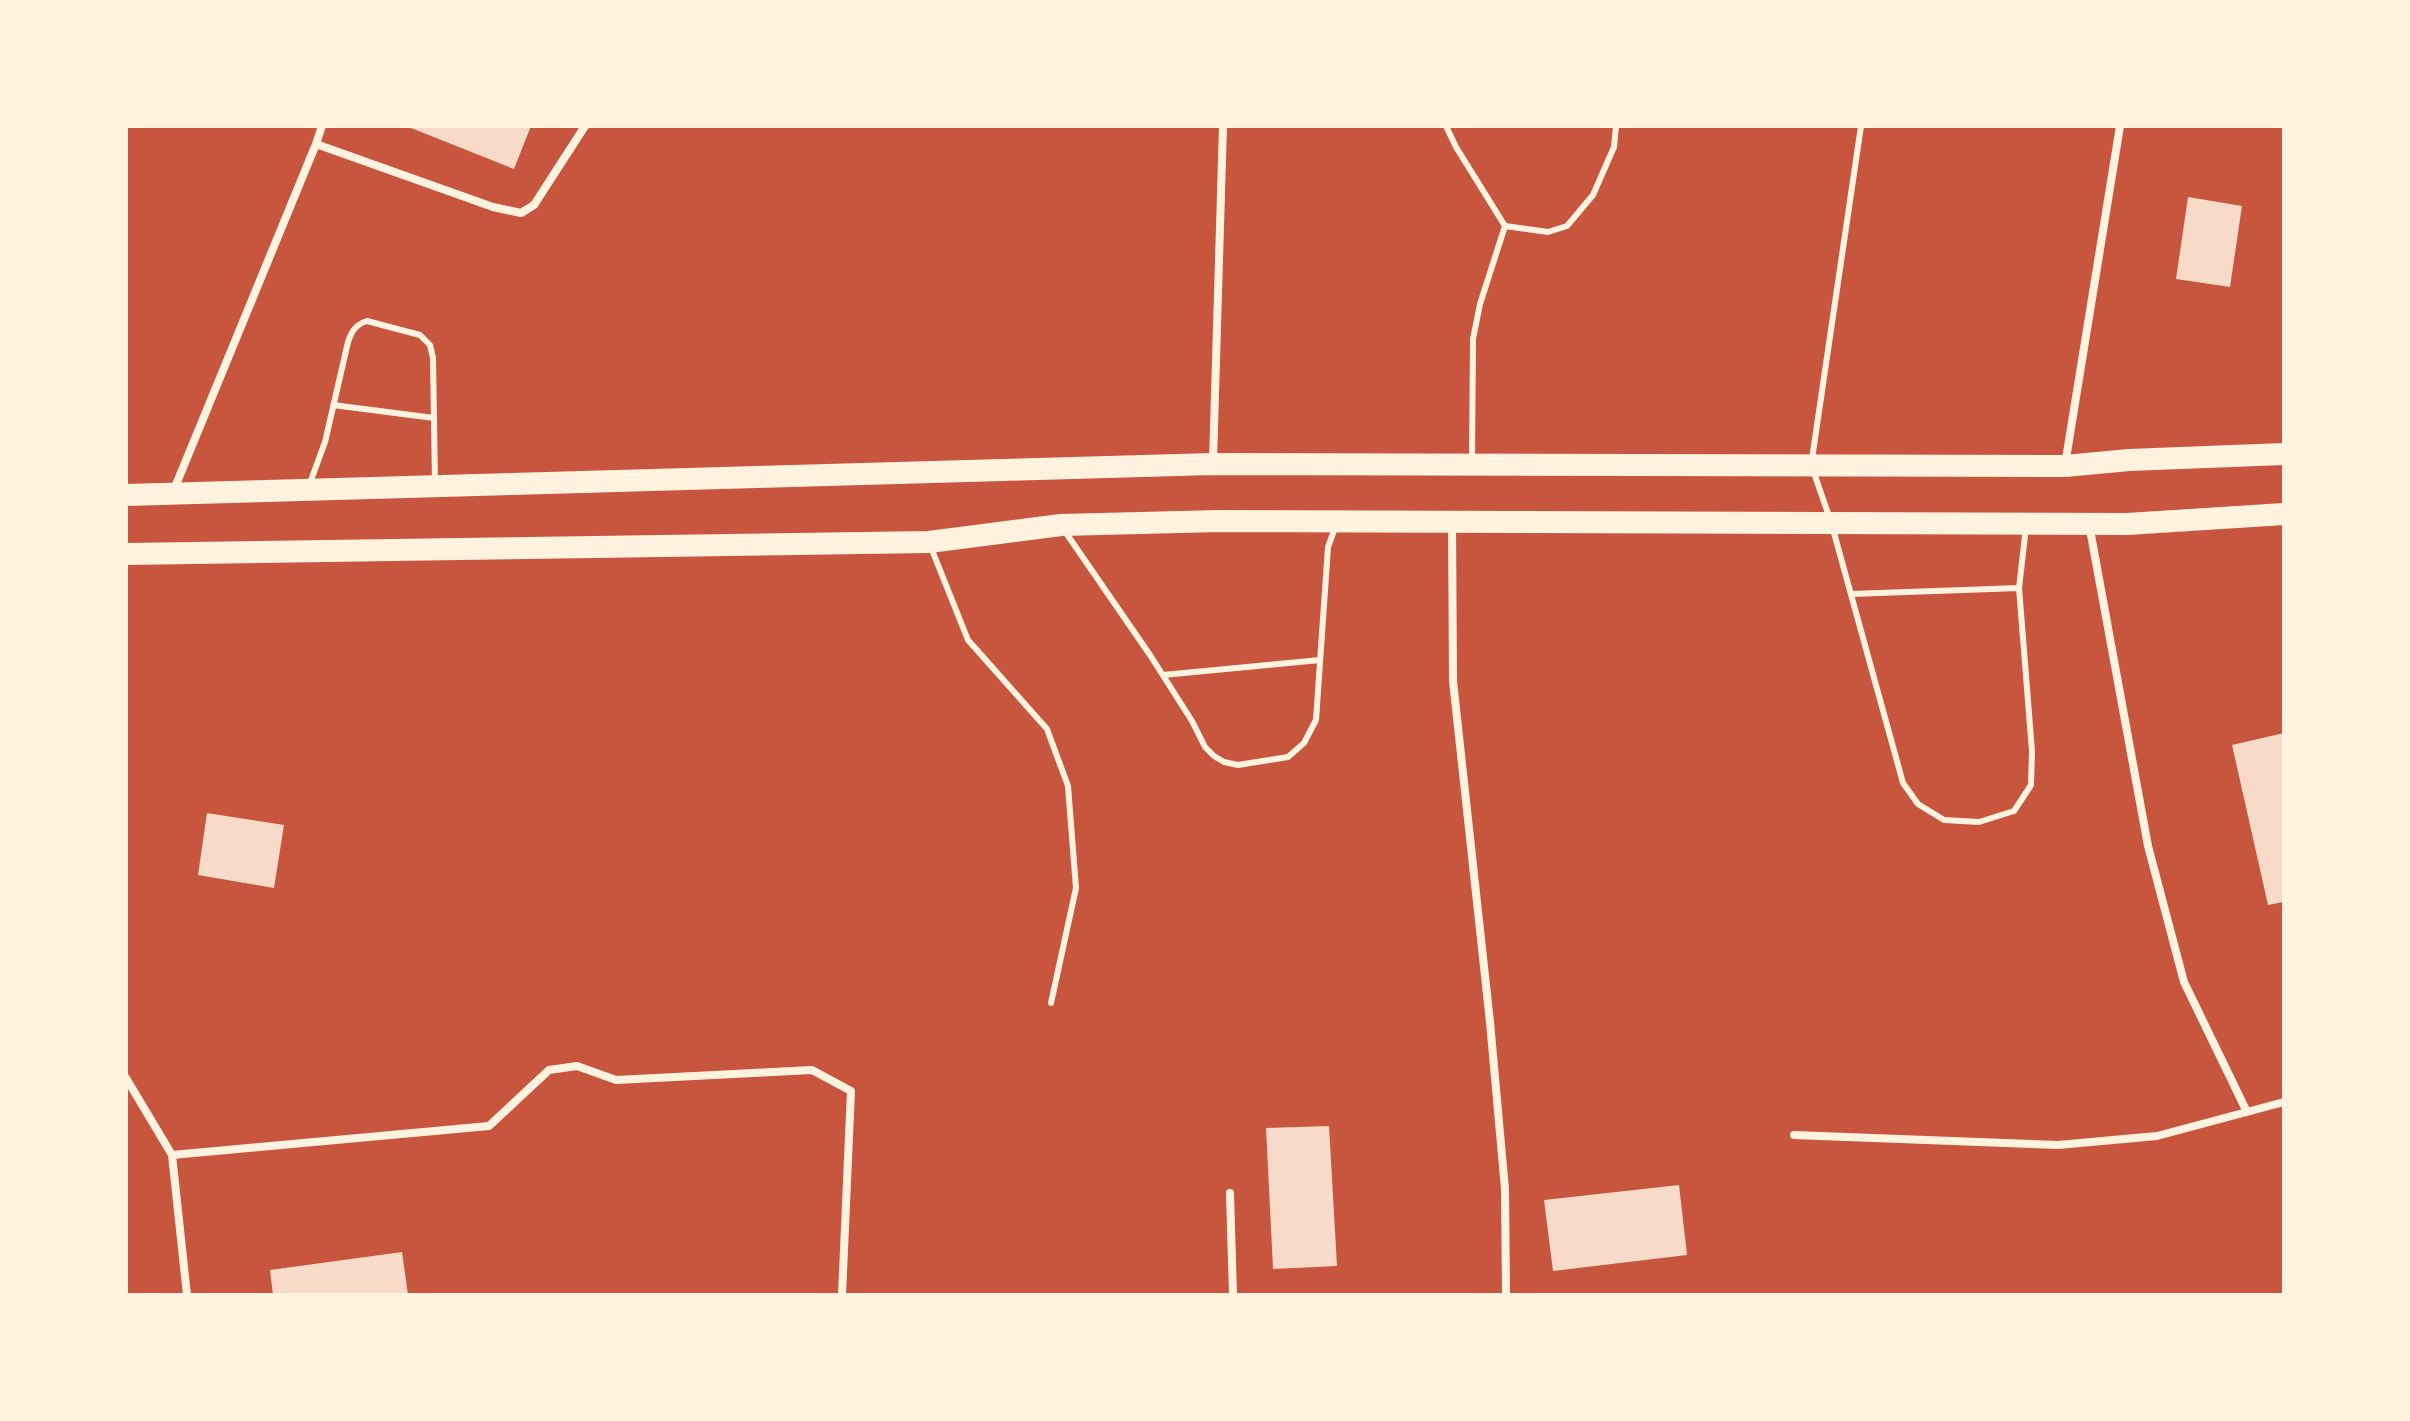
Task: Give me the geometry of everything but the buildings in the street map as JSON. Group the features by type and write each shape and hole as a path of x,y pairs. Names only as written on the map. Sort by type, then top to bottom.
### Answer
{"highway":[{"path":"126,495 1213,464 2065,466 2129,460 2284,454"},
{"path":"126,554 929,542 1061,525 1219,521 2127,524 2284,514"}],"street":[{"path":"173,494 322,126"},
{"path":"316,144 493,207 521,213 534,205 585,126"},
{"path":"1213,464 1223,126"},
{"path":"2065,466 2120,126"},
{"path":"1452,520 1453,681 1505,1189 1506,1295"},
{"path":"2089,523 2148,846 2184,982 2247,1112"},
{"path":"172,1155 489,1126 549,1070 577,1066 616,1080 812,1070 851,1091 842,1295"},
{"path":"126,1078 172,1155 187,1295"},
{"path":"1794,1135 2058,1145 2157,1136 2284,1102"},
{"path":"1230,1193 1233,1295"}],"lane":[{"path":"1446,126 1505,226 1480,304 1473,339 1472,464"},
{"path":"1505,226 1548,232 1567,226 1593,195 1614,147 1616,126"},
{"path":"1861,126 1811,464 1831,522 1903,783 1918,804 1944,820 1979,822 2014,811 2031,785 2032,751 2019,588 2027,523"},
{"path":"307,490 320,457 348,342 353,329 367,321 420,335 433,358 435,487"},
{"path":"333,405 434,418"},
{"path":"1061,525 1163,675 1205,747 1224,762 1238,765 1288,757 1304,743 1316,720 1328,547 1337,521"},
{"path":"929,542 968,640 1047,729 1068,786 1076,888 1051,1003"},
{"path":"1851,594 2019,588"},
{"path":"1163,675 1320,660"}]}
